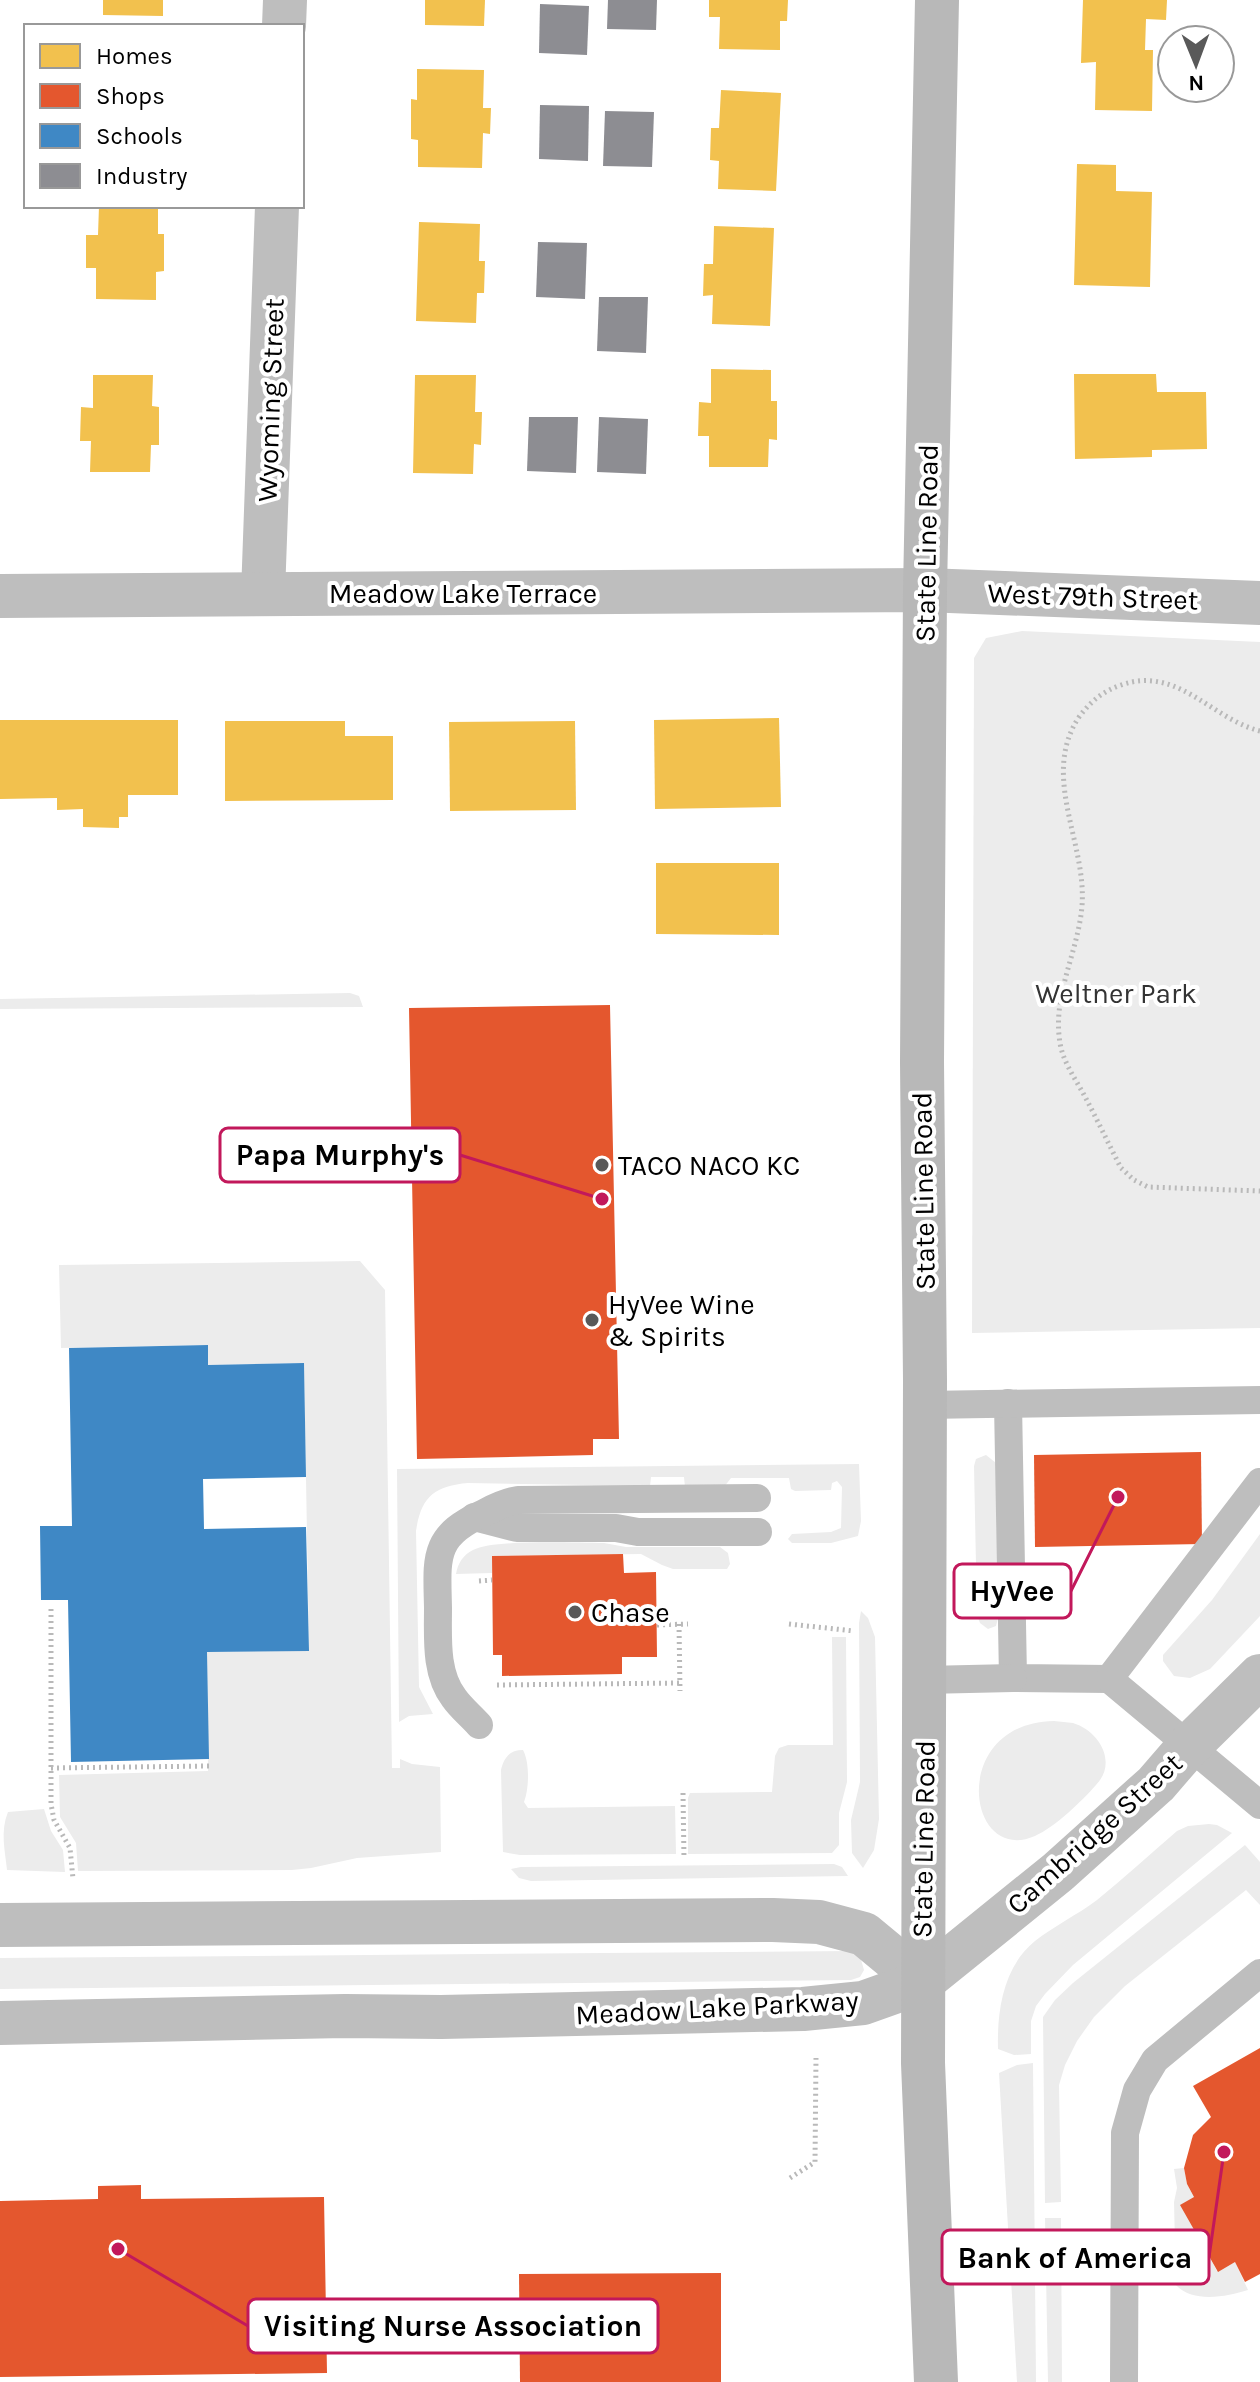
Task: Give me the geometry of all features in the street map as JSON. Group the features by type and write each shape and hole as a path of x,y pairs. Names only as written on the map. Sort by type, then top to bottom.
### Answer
{"main road":[{"name":"State Line Road","path":"936,2382 922,1982 925,1405 922,1062 925,590 937,0"}],"street":[{"path":"284,24 285,0"},
{"name":"Wyoming Street","path":"263,594 277,208"},
{"name":"Meadow Lake Terrace","path":"0,596 925,590"},
{"name":"West 79th Street","path":"925,590 1260,603"},
{"name":"Cambridge Street","path":"922,1982 1058,1872 1156,1784 1188,1747 1260,1676"},
{"name":"Meadow Lake Parkway","path":"0,1925 819,1922 864,1934 922,1982"},
{"name":"Meadow Lake Parkway","path":"0,2023 803,2009 863,2003 922,1982"}],"lane":[{"path":"925,1405 1260,1400"},
{"path":"1008,1403 1013,1678"},
{"path":"1109,1679 1260,1482"},
{"path":"479,1725 453,1697 440,1665 437,1573 441,1548 458,1527 474,1517 518,1500 757,1498"},
{"path":"474,1517 517,1528 758,1532"},
{"path":"925,1680 1109,1679 1260,1805"},
{"path":"1124,2382 1125,2133 1132,2102 1144,2075 1155,2060 1260,1973"}],"path":[{"path":"1260,731 1236,723 1186,690 1169,683 1124,683 1102,693 1086,708 1066,746 1063,772 1083,890 1082,911 1061,995 1058,1025 1069,1069 1121,1168 1134,1180 1148,1187 1169,1189 1260,1191"},
{"path":"477,1581 492,1580"},
{"path":"51,1609 52,1813 70,1848 73,1880"},
{"path":"679,1624 680,1691"},
{"path":"657,1625 688,1624"},
{"path":"789,1624 854,1631"},
{"path":"488,1684 680,1683"},
{"path":"51,1768 209,1766"},
{"path":"683,1793 684,1859"},
{"path":"790,2178 815,2162 816,2058"}],"green space":[{"name":"Weltner Park","path":"1022,631 1260,642 1260,1328 972,1333 974,658 986,638"},
{"path":"350,993 359,996 363,1007 0,1009 0,999"},
{"path":"360,1261 385,1290 392,1768 400,1768 400,1759 412,1764 440,1767 441,1852 357,1858 292,1870 78,1871 76,1843 60,1817 59,1775 208,1771 207,1652 309,1650 304,1363 208,1365 207,1345 61,1348 59,1265"},
{"path":"986,1455 996,1463 998,1618 996,1626 988,1629 980,1623 977,1615 974,1466 976,1459"},
{"path":"859,1464 861,1521 858,1536 831,1543 792,1543 788,1539 792,1534 831,1532 841,1528 842,1487 837,1481 832,1483 831,1490 795,1491 791,1489 789,1478 731,1478 724,1487 685,1487 684,1477 651,1477 650,1486 468,1483 438,1491 431,1495 421,1510 416,1531 419,1687 433,1714 409,1716 399,1722 397,1469"},
{"path":"1260,1534 1260,1616 1210,1669 1190,1678 1174,1676 1163,1661 1163,1655 1212,1600"},
{"path":"536,1542 604,1543 626,1547 720,1547 728,1553 730,1564 727,1569 673,1569 641,1554 492,1556 492,1573 456,1574 464,1557 484,1547"},
{"path":"861,1611 868,1618 875,1637 879,1819 874,1850 863,1868 852,1853 851,1820 860,1782"},
{"path":"832,1637 846,1637 847,1782 839,1813 839,1845 832,1853 688,1854 690,1793 772,1792 775,1756 779,1748 788,1745 833,1745"},
{"path":"1054,1721 1073,1723 1098,1740 1105,1757 1102,1776 1068,1813 1051,1826 1035,1836 1012,1840 994,1831 983,1813 979,1790 983,1766 997,1744 1020,1728"},
{"path":"523,1750 528,1776 524,1802 528,1808 675,1806 676,1854 520,1855 503,1852 501,1770 508,1755"},
{"path":"44,1809 51,1831 63,1850 65,1872 7,1870 4,1834 8,1812"},
{"path":"1209,1824 1232,1833 1073,1965 1045,1994 1036,2006 1031,2021 1031,2054 1014,2055 998,2049 1004,1990 1024,1952 1042,1936 1097,1900 1177,1831 1188,1826"},
{"path":"1245,1845 1260,1862 1260,1905 1246,1890 1125,1986 1094,2017 1077,2041 1059,2085 1061,2202 1045,2203 1043,2017 1073,1983"},
{"path":"834,1864 842,1867 848,1876 531,1881 519,1878 511,1869 521,1867"},
{"path":"852,1951 860,1956 864,1970 860,1977 851,1980 0,1989 0,1958"},
{"path":"1033,2063 1036,2382 1017,2382 999,2073 1017,2065"},
{"path":"1184,2168 1194,2197 1181,2205 1217,2271 1235,2262 1248,2290 1230,2295 1200,2296 1183,2291 1176,2285 1174,2202 1177,2188 1174,2169"},
{"path":"1045,2218 1061,2218 1062,2382 1048,2382"}],"building: Homes":[{"path":"103,0 163,0 163,16 103,15"},
{"path":"425,0 485,0 484,26 425,25"},
{"path":"709,0 788,0 787,21 780,21 780,50 719,49 720,17 709,17"},
{"path":"1083,0 1167,0 1166,20 1146,19 1145,50 1153,50 1152,111 1095,110 1096,62 1081,63"},
{"path":"417,69 484,70 483,108 491,108 490,134 483,133 482,168 418,167 418,140 411,139 411,99 417,100"},
{"path":"721,90 781,93 776,191 718,189 719,161 710,160 711,128 719,128"},
{"path":"1077,164 1116,165 1116,191 1152,192 1150,287 1074,285"},
{"path":"99,208 158,208 158,234 164,234 164,271 156,272 156,300 96,299 96,268 86,268 86,235 98,235"},
{"path":"419,222 480,224 479,261 485,261 484,293 477,293 476,323 416,321"},
{"path":"714,226 774,228 770,326 712,324 713,295 703,296 704,264 713,264"},
{"path":"711,369 771,370 771,401 777,401 777,440 769,439 768,467 709,467 709,436 698,436 699,402 711,403"},
{"path":"1074,374 1156,374 1157,392 1206,392 1207,449 1152,450 1152,457 1075,459"},
{"path":"93,375 153,375 152,406 159,407 159,445 151,445 150,472 90,472 91,441 80,441 81,407 93,408"},
{"path":"415,375 476,375 475,412 482,412 481,445 474,444 473,474 413,473"},
{"path":"779,718 781,807 655,809 654,720"},
{"path":"0,720 178,720 178,795 128,795 128,817 119,817 119,828 83,827 83,809 57,810 57,798 0,799"},
{"path":"225,721 345,721 345,736 393,736 393,800 225,801"},
{"path":"575,721 576,810 450,811 449,722"},
{"path":"656,863 779,863 779,935 656,934"}],"building: Shops":[{"path":"610,1005 619,1439 593,1439 593,1455 417,1459 409,1008"},
{"path":"1201,1452 1202,1544 1035,1547 1034,1455"},
{"name":"Chase","path":"623,1554 624,1573 656,1572 657,1657 622,1657 622,1674 502,1676 502,1655 493,1655 492,1556"},
{"path":"1260,2048 1260,2274 1245,2282 1235,2262 1218,2272 1180,2205 1194,2197 1184,2168 1193,2135 1211,2117 1193,2086"},
{"path":"141,2185 141,2199 324,2197 327,2373 0,2377 0,2201 98,2199 98,2186"},
{"path":"721,2273 721,2382 520,2382 519,2274"}],"building: Schools":[{"path":"208,1345 208,1365 304,1363 306,1477 203,1479 204,1529 306,1527 309,1651 207,1652 209,1759 71,1762 68,1600 41,1600 40,1526 72,1526 69,1348"}],"building: Industry":[{"path":"608,0 657,0 656,30 607,29"},
{"path":"540,4 589,6 587,55 539,53"},
{"path":"540,105 589,106 588,161 539,159"},
{"path":"605,111 654,112 652,167 603,166"},
{"path":"538,242 587,243 585,299 536,297"},
{"path":"599,297 648,297 646,353 597,351"},
{"path":"529,417 578,417 576,473 527,471"},
{"path":"599,417 648,419 646,474 597,472"}],"place":[{"name":"TACO NACO KC","path":"602,1165"},
{"name":"Papa Murphy's","path":"602,1199"},
{"name":"HyVee Wine & Spirits","path":"592,1320"},
{"name":"HyVee","path":"1118,1497"},
{"name":"Chase","path":"575,1612"},
{"name":"Bank of America","path":"1224,2152"},
{"name":"Visiting Nurse Association","path":"118,2249"}]}
